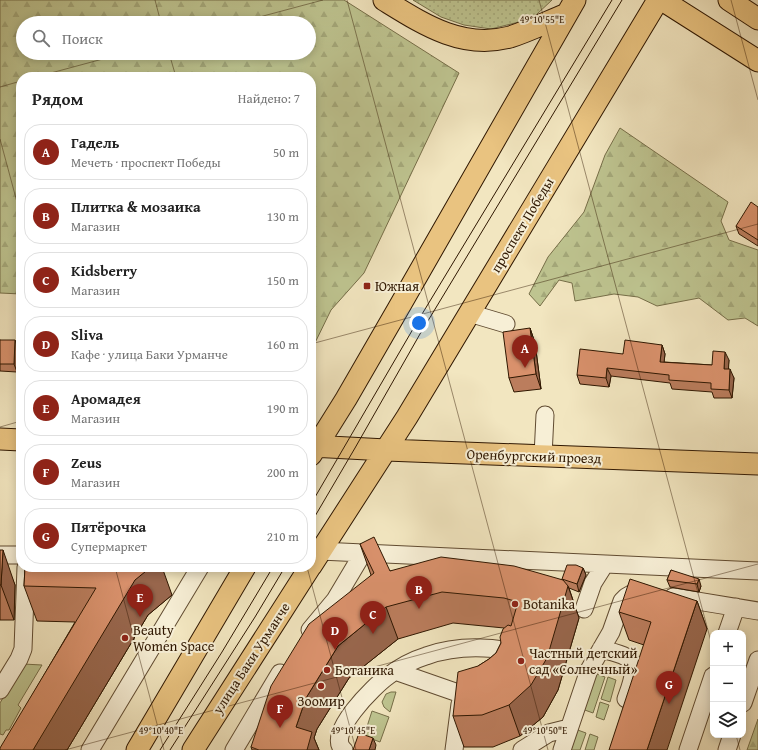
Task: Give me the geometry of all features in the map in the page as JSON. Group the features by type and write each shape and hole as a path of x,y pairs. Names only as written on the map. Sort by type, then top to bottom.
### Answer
{"main road":[{"path":"384,0 442,32 474,41 495,40 511,36 571,7"},
{"name":"проспект Победы","path":"386,450 658,0"},
{"path":"662,0 758,61"},
{"path":"729,0 758,19"},
{"path":"316,444 383,334 571,7"},
{"path":"0,439 16,440"},
{"name":"Оренбургский проезд","path":"316,449 386,450 758,464"},
{"name":"улица Баки Урманче","path":"316,558 386,450"},
{"path":"137,750 240,572"},
{"name":"улица Баки Урманче","path":"193,750 307,572"}],"street":[{"path":"468,313 506,324"},
{"path":"543,456 545,415"},
{"path":"234,750 295,650 335,600 363,553"},
{"path":"316,561 363,553 758,571"},
{"path":"0,555 16,555"},
{"path":"584,609 593,583 606,564"},
{"path":"0,690 19,659 23,649 26,572"},
{"path":"90,750 197,572"},
{"path":"562,750 589,670 611,632 622,601 626,597 637,592 758,611"},
{"path":"728,630 736,607"},
{"path":"344,750 340,746 338,740 340,733 351,714 365,696 395,671 425,656 445,650 480,647 511,650"},
{"path":"601,649 626,657 632,666 632,680 621,714"},
{"path":"743,702 758,660"},
{"path":"395,671 461,694 472,694 484,690 492,685"},
{"path":"688,750 710,685"},
{"path":"454,750 461,694"},
{"path":"522,750 549,733 569,728"},
{"path":"727,750 731,738"}],"green space":[{"path":"0,0 344,0 459,73 364,273 331,310 316,341 316,72 16,72 16,294 0,293"},
{"path":"413,0 552,0 536,15 519,22 491,29 464,25 441,17"},
{"path":"620,128 728,202 721,221 729,240 758,250 758,326 745,318 728,320 699,298 657,306 638,297 614,294 575,301 572,283 559,280 540,306 529,294 548,257 584,212 605,155"},
{"path":"23,664 42,665 18,705 21,708 9,730 6,730 3,735 0,734 0,703"},
{"path":"594,673 605,677 593,713 582,709"},
{"path":"608,677 616,680 610,702 601,699"},
{"path":"396,692 390,712 384,707 382,702 386,694"},
{"path":"600,702 609,705 604,720 596,717"},
{"path":"372,711 389,717 380,742 364,736"},
{"path":"758,719 758,750 747,750"},
{"path":"575,729 586,733 580,750 569,750"},
{"path":"590,734 598,737 594,750 585,750"}],"building":[{"path":"751,202 758,207 758,240 736,226"},
{"path":"530,328 536,374 509,378 503,332"},
{"path":"0,340 15,340 14,364 0,364"},
{"path":"625,340 662,345 660,362 712,365 713,351 725,352 724,369 730,369 729,390 711,389 711,383 669,380 669,375 607,368 606,378 577,375 580,349 623,354"},
{"path":"374,537 390,571 441,557 514,566 563,580 568,586 547,658 531,685 509,705 482,715 453,716 458,672 478,666 496,653 501,643 500,637 503,629 508,625 511,626 518,602 504,598 442,592 386,607 338,646 306,698 296,727 312,732 307,750 259,750 251,747 271,686 309,624 374,573 360,544"},
{"path":"0,550 3,550 1,585 0,585"},
{"path":"567,565 576,565 583,568 577,584 562,579"},
{"path":"671,570 699,579 697,584 667,580"},
{"path":"25,572 145,572 135,580 33,750 0,750 96,588 24,586"},
{"path":"630,579 697,601 647,750 609,750 651,622 619,612"},
{"path":"359,733 373,738 369,750 353,750"}],"tram line":[{"path":"316,495 413,329 612,0"},
{"path":"316,514 420,334 622,0"},
{"path":"160,750 222,652 270,572"},
{"path":"170,750 282,572"}],"place":[{"name":"Южная","path":"367,286"},
{"name":"Гадель","path":"525,368"},
{"name":"Botanika","path":"515,604"},
{"name":"Плитка & мозаика","path":"419,609"},
{"name":"Аромадея","path":"140,617"},
{"name":"Kidsberry","path":"373,634"},
{"name":"Beauty Women Space","path":"125,638"},
{"name":"Sliva","path":"335,650"},
{"name":"Частный детский сад «Солнечный»","path":"521,661"},
{"name":"Ботаника","path":"327,670"},
{"name":"Зоомир","path":"321,686"},
{"name":"Пятёрочка","path":"669,704"},
{"name":"Zeus","path":"280,728"}]}
